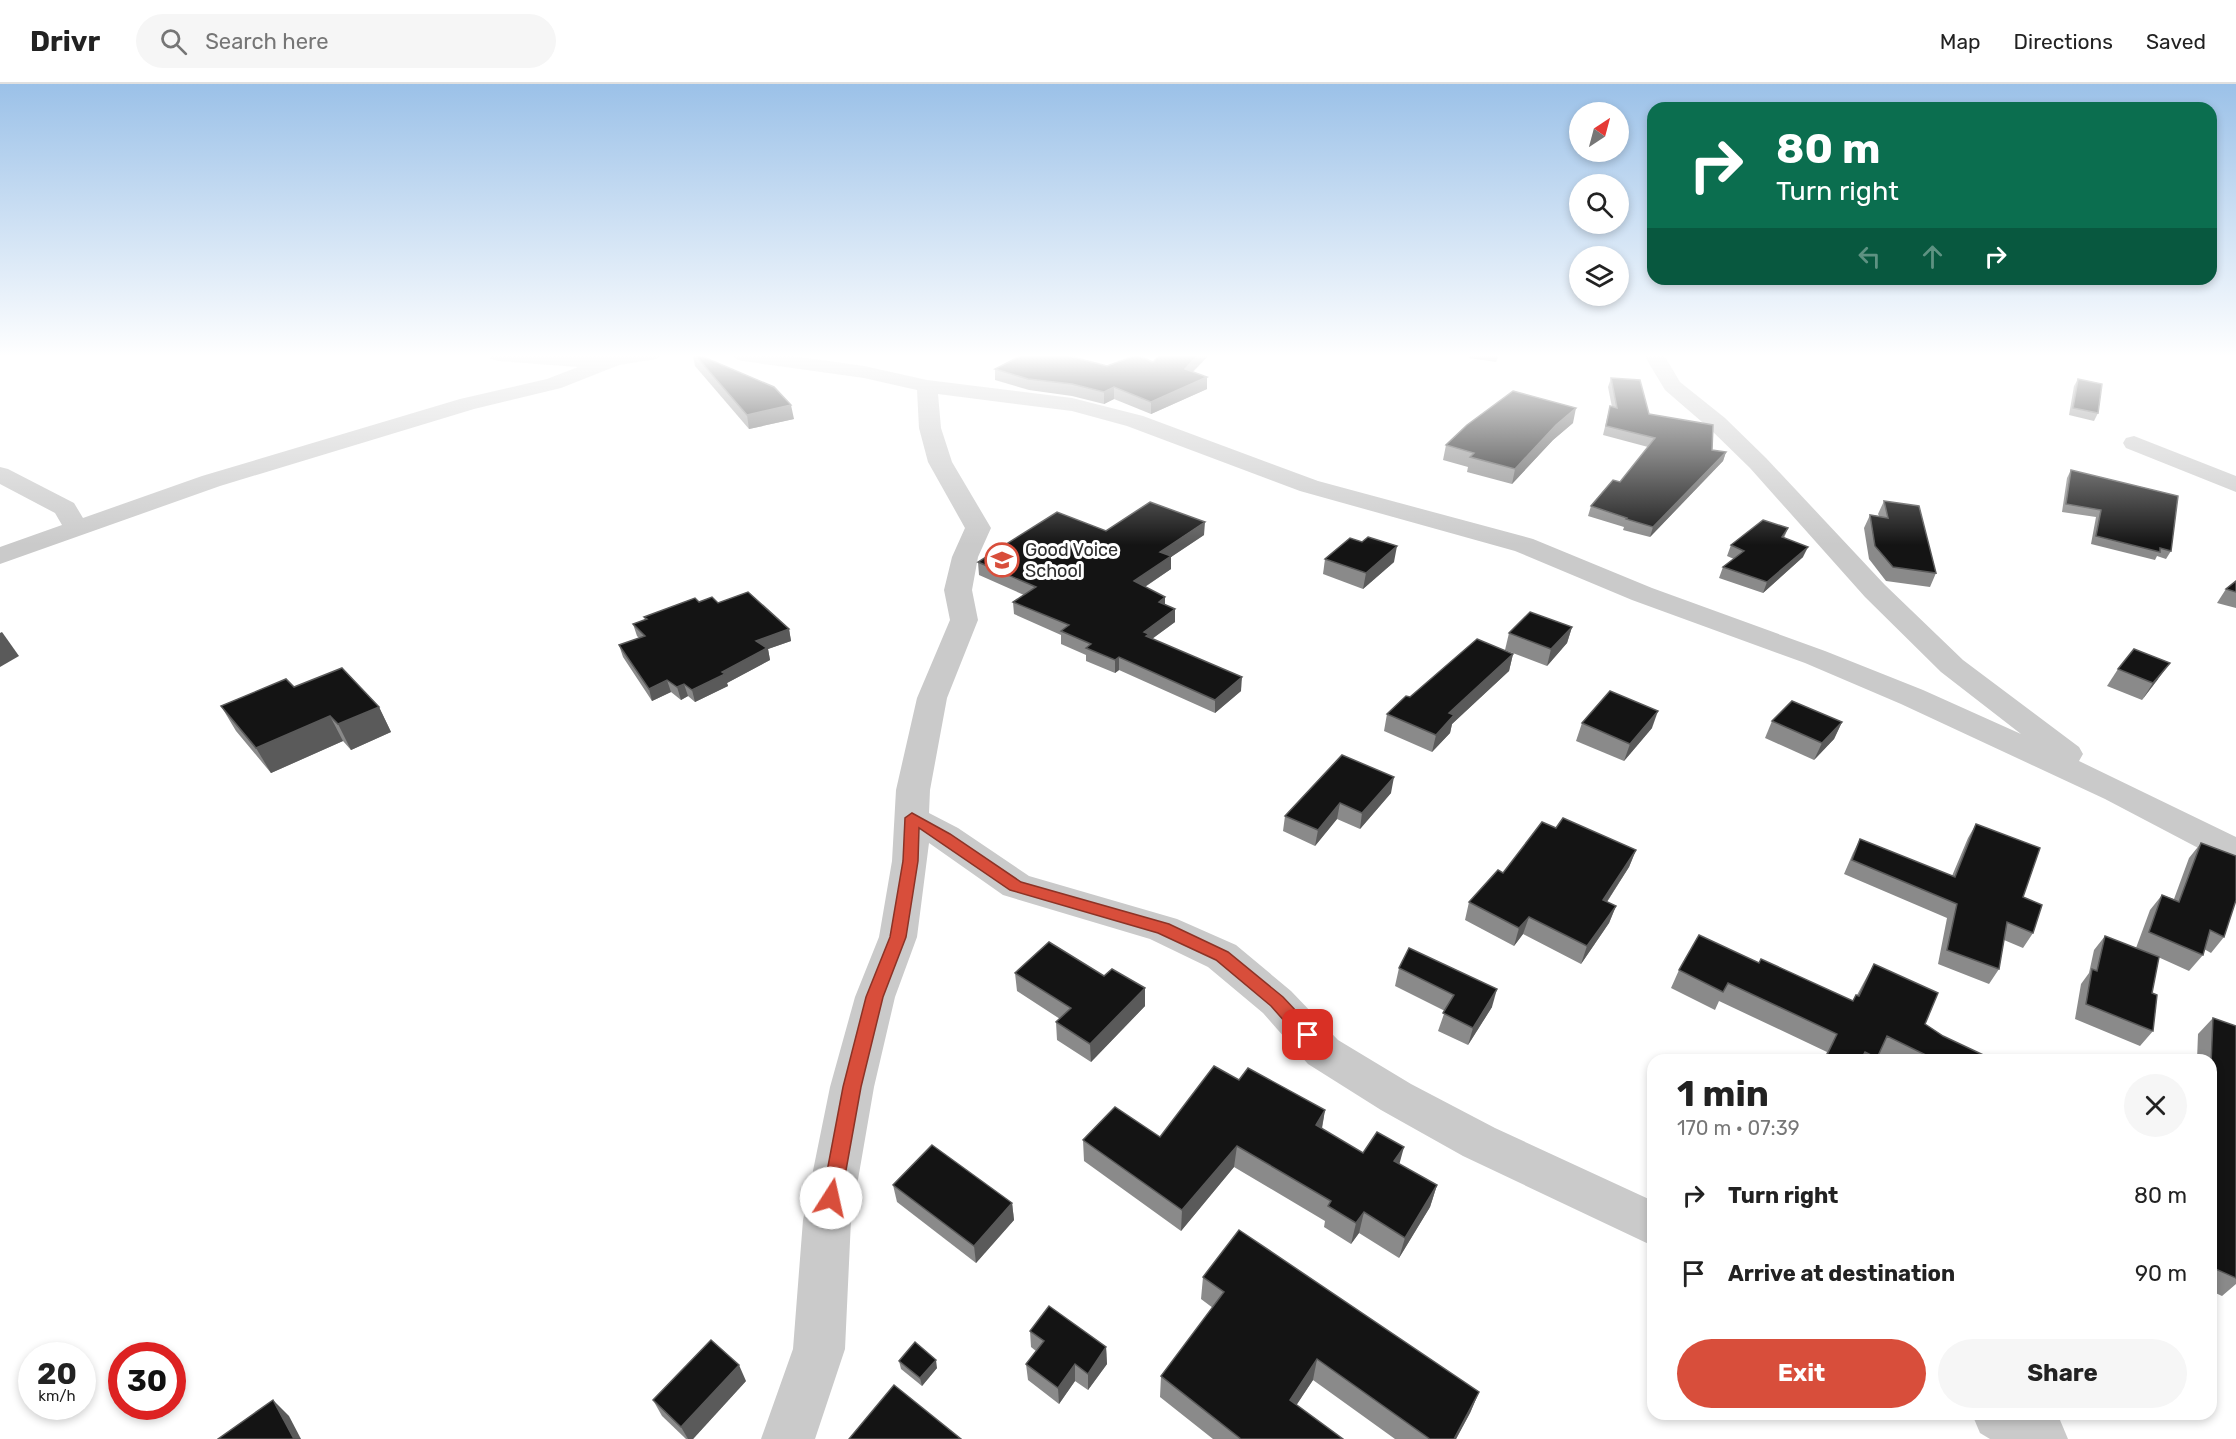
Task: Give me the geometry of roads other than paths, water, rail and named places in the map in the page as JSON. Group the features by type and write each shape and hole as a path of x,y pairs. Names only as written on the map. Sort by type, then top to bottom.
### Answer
{"street":[{"path":"0,556 165,497 422,418"},
{"path":"788,1439 819,1348 827,1220 861,1053 875,997 898,937 910,861 912,790 932,698 964,620 958,590 964,557 978,528 940,462 928,418"},
{"path":"1122,418 1309,486 1524,545 1641,594 1815,657 1869,679 2116,791 2236,852"},
{"path":"1711,418 1758,463 1875,591 1952,666 2116,791"},
{"path":"2134,443 2236,485"},
{"path":"0,474 65,508 77,530"},
{"path":"65,508 165,497"},
{"path":"912,818 945,837 1016,886 1163,928 1222,956 1277,1002 1323,1052 1396,1097 1479,1142 1647,1221"},
{"path":"2010,1420 2041,1439"}],"place":[{"name":"Good Voice School","path":"1002,560"}]}
